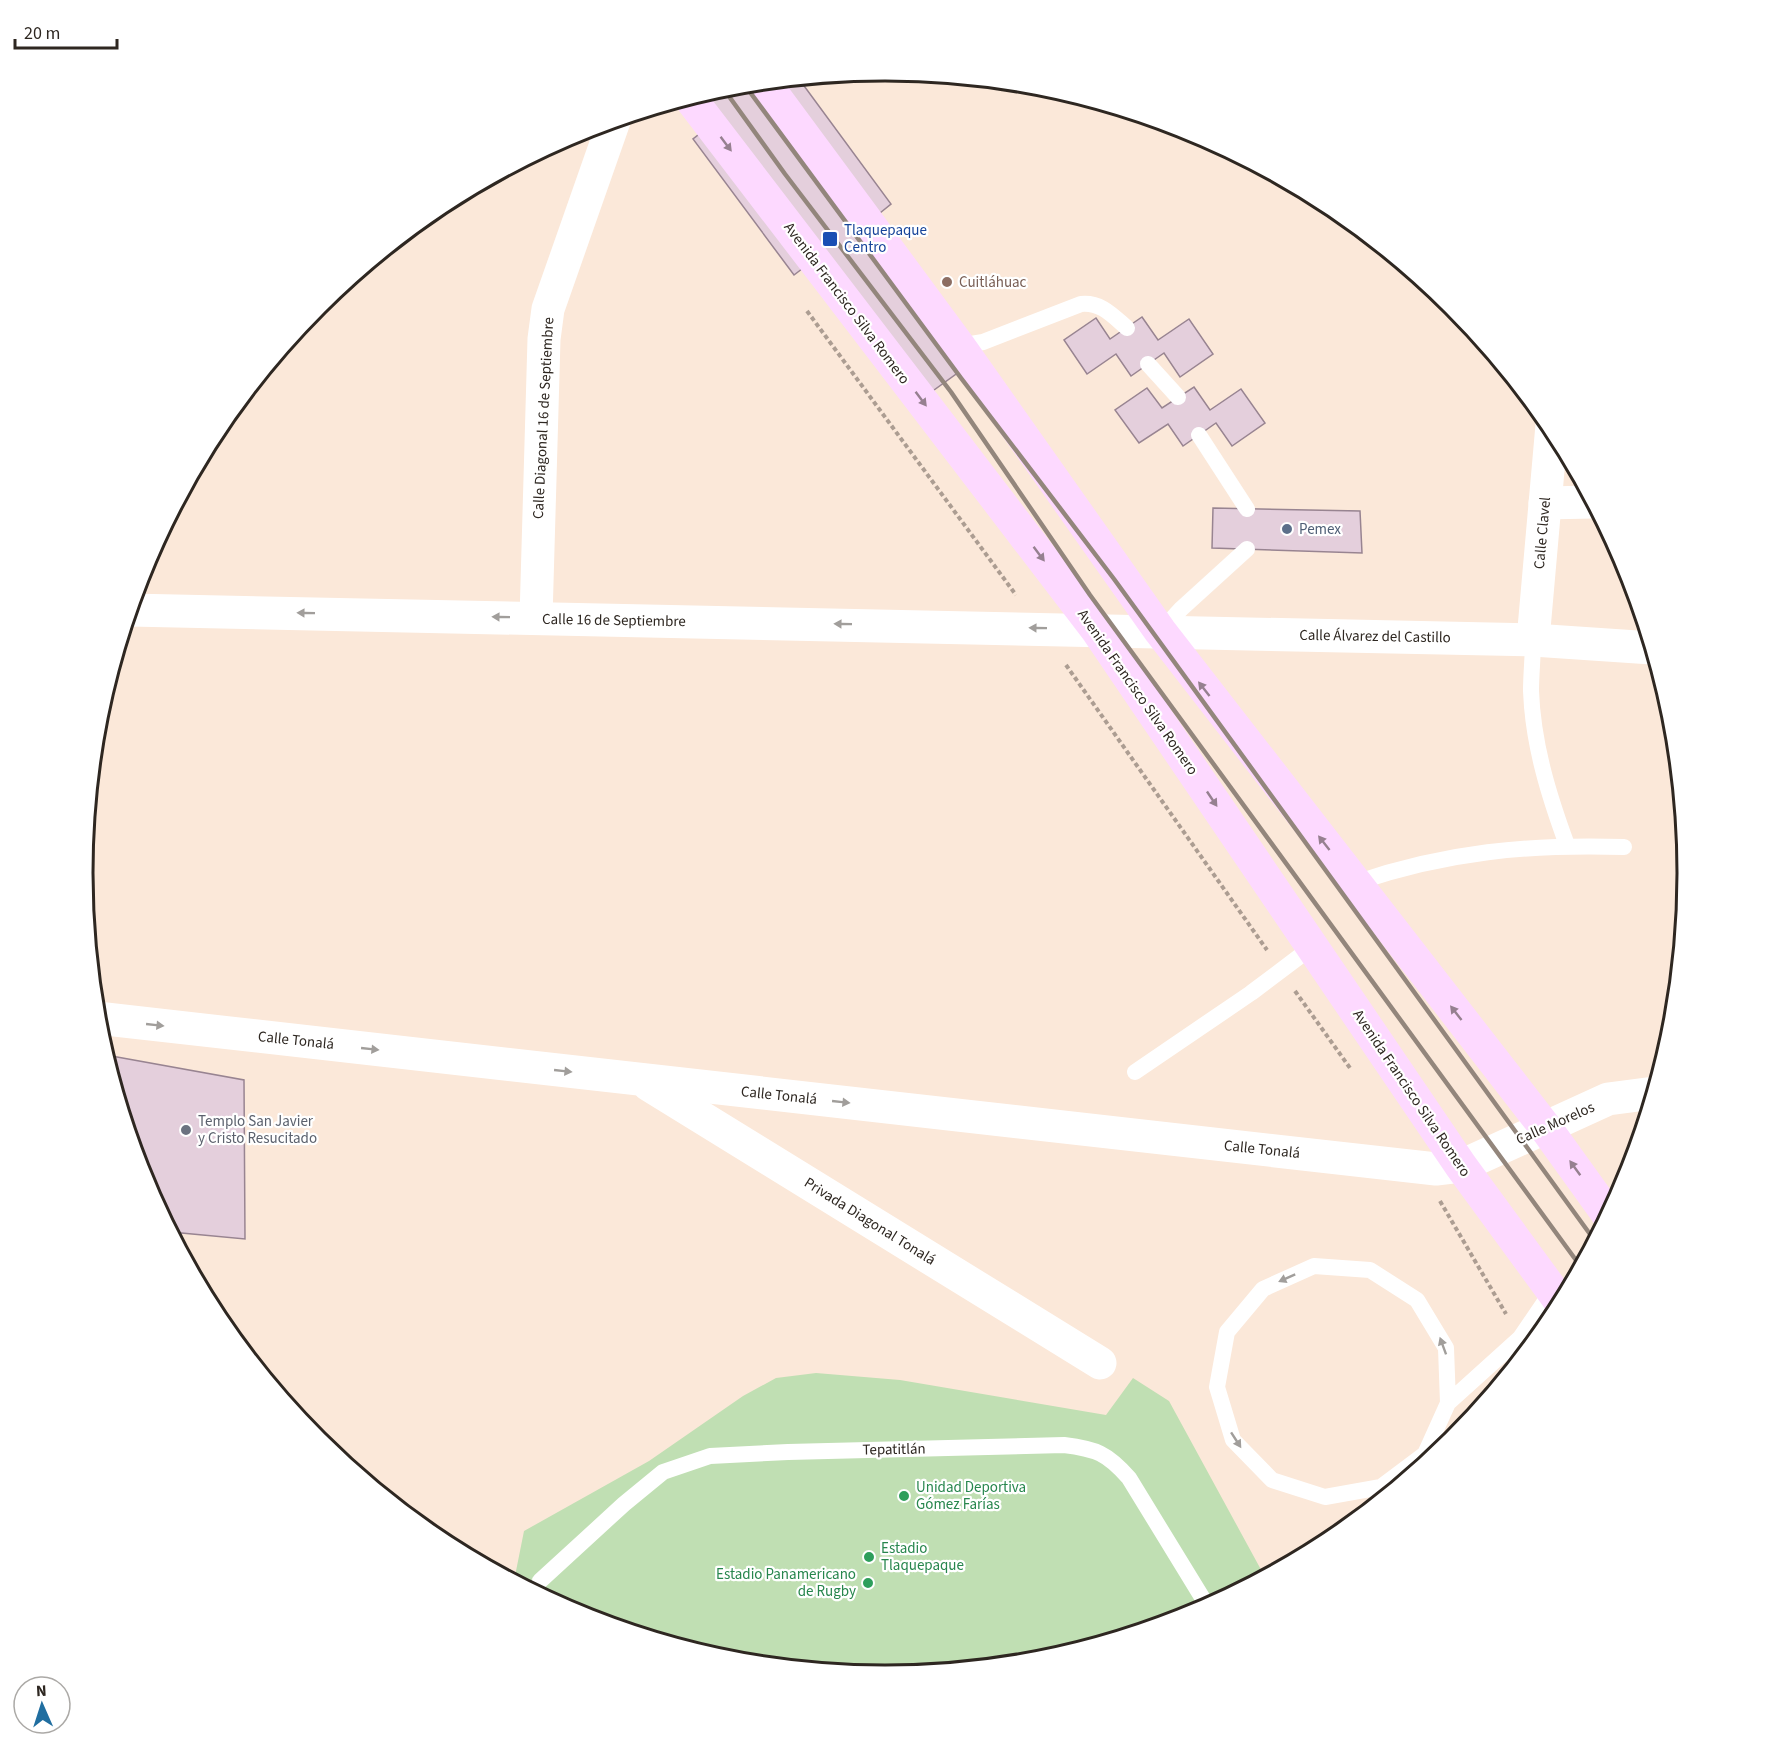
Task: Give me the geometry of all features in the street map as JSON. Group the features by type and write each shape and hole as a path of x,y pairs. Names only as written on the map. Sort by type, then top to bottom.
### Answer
{"main road":[{"path":"770,90 958,346 1160,632 1545,1127 1603,1208"},
{"name":"Avenida Francisco Silva Romero","path":"695,104 1097,630 1461,1166 1556,1295"}],"street":[{"name":"Calle Diagonal 16 de Septiembre","path":"536,618 544,339 548,309 611,130"},
{"name":"Calle Clavel","path":"1533,640 1550,442"},
{"path":"1545,503 1585,502"},
{"name":"Calle 16 de Septiembre","path":"138,610 1097,630"},
{"name":"Calle Álvarez del Castillo","path":"1097,630 1533,640 1645,648"},
{"name":"Calle Tonalá","path":"107,1019 1436,1169 1461,1166"},
{"name":"Privada Diagonal Tonalá","path":"640,1079 1100,1363"},
{"name":"Calle Morelos","path":"1461,1166 1608,1099 1646,1094"}],"lane":[{"path":"958,346 983,342 1081,303 1092,303 1104,308 1126,328"},
{"path":"1148,364 1178,398"},
{"path":"1199,435 1247,509"},
{"path":"1160,632 1181,609 1247,549"},
{"path":"1533,640 1531,692 1537,744 1549,795 1568,845"},
{"path":"1355,883 1436,860 1502,849 1568,845 1624,847"},
{"path":"1135,1072 1282,971 1312,946"},
{"path":"1421,1457 1381,1487 1325,1497 1272,1480 1233,1440 1217,1387 1227,1332 1263,1288 1314,1266 1370,1270 1418,1300 1446,1348 1448,1403"},
{"path":"1426,1453 1448,1403 1520,1338 1550,1305"},
{"name":"Tepatitlán","path":"540,1581 624,1504 663,1473 710,1456 1064,1445 1092,1449 1115,1462 1129,1478 1203,1599"}],"path":[{"path":"806,310 1040,628 1351,1069"},
{"path":"1420,1167 1520,1338"}],"green space":[{"name":"Unidad Deportiva Gómez Farías","path":"816,1373 900,1380 1106,1415 1133,1378 1169,1401 1262,1571 1189,1606 1091,1639 1040,1651 989,1659 886,1666 782,1659 731,1651 680,1639 582,1606 515,1574 524,1531 649,1461 743,1396 776,1378"}],"building":[{"name":"Tlaquepaque Centro","path":"804,86 891,204 875,217 981,356 916,403 811,262 794,275 693,139 712,124 697,104 731,96"},
{"path":"1142,317 1158,340 1189,319 1213,354 1180,377 1164,353 1131,376 1116,354 1087,374 1064,340 1096,318 1110,339"},
{"path":"1194,387 1210,410 1241,389 1265,423 1232,446 1216,423 1183,446 1168,424 1139,443 1115,410 1147,388 1162,408"},
{"name":"Pemex","path":"1213,508 1360,511 1362,553 1212,548"},
{"name":"Templo San Javier y Cristo Resucitado","path":"115,1057 244,1080 245,1239 180,1233 153,1177 135,1128"}],"railway":[{"path":"751,93 961,378 1114,579 1590,1235"},
{"path":"729,96 785,174 951,392 1090,595 1577,1261"}],"place":[{"name":"Tlaquepaque Centro","path":"830,239"},
{"name":"Cuitláhuac","path":"947,282"},
{"name":"Pemex","path":"1287,529"},
{"name":"Templo San Javier y Cristo Resucitado","path":"186,1130"},
{"name":"Unidad Deportiva Gómez Farías","path":"904,1496"},
{"name":"Estadio Tlaquepaque","path":"869,1557"},
{"name":"Estadio Panamericano de Rugby","path":"868,1583"}]}
